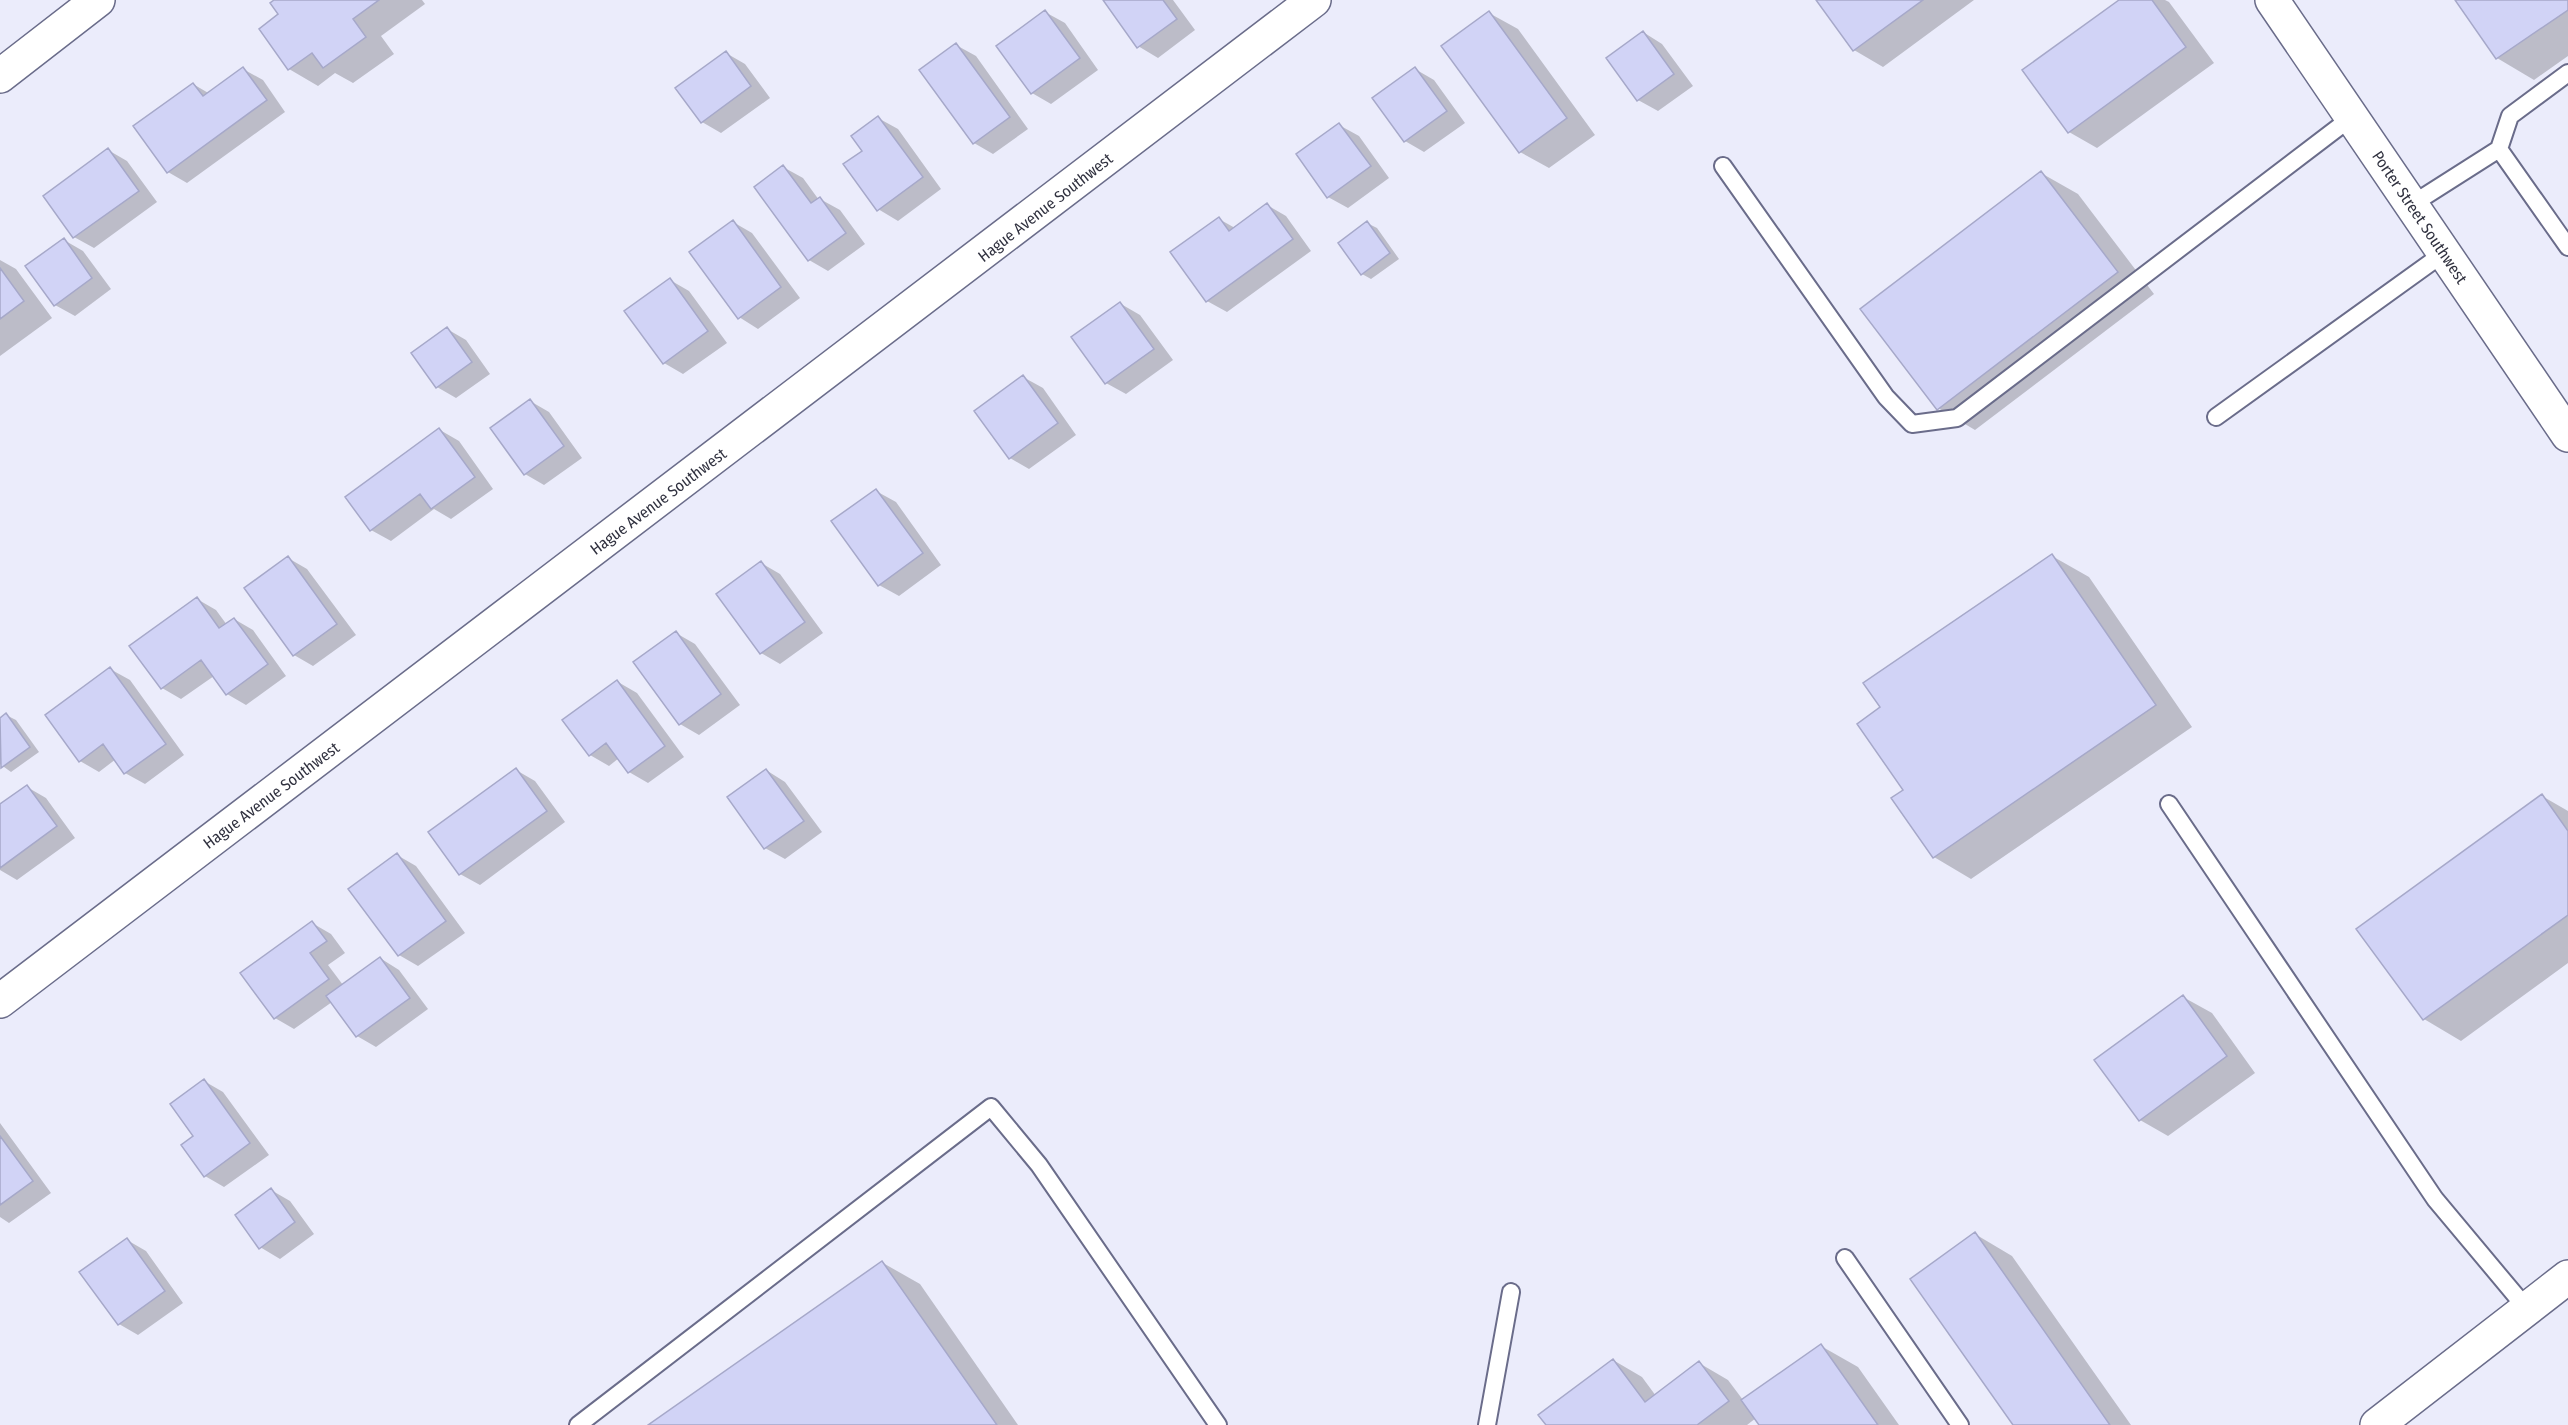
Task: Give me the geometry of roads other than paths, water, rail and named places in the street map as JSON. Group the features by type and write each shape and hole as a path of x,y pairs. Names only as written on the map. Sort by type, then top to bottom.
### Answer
{"street":[{"path":"0,76 98,0"},
{"name":"Hague Avenue Southwest","path":"0,1001 1314,0"},
{"name":"Porter Street Southwest","path":"2272,0 2568,435"},
{"path":"2392,1421 2568,1277"}],"lane":[{"path":"2411,205 2499,149 2510,116 2568,73"},
{"path":"1723,166 1886,398 1912,424 1957,418 2352,117"},
{"path":"2499,149 2568,247"},
{"path":"2216,417 2444,253"},
{"path":"2169,804 2434,1199 2527,1309"},
{"path":"578,1425 991,1107 1039,1165 1218,1425"},
{"path":"1845,1258 1960,1425"},
{"path":"1487,1425 1511,1292"}]}
